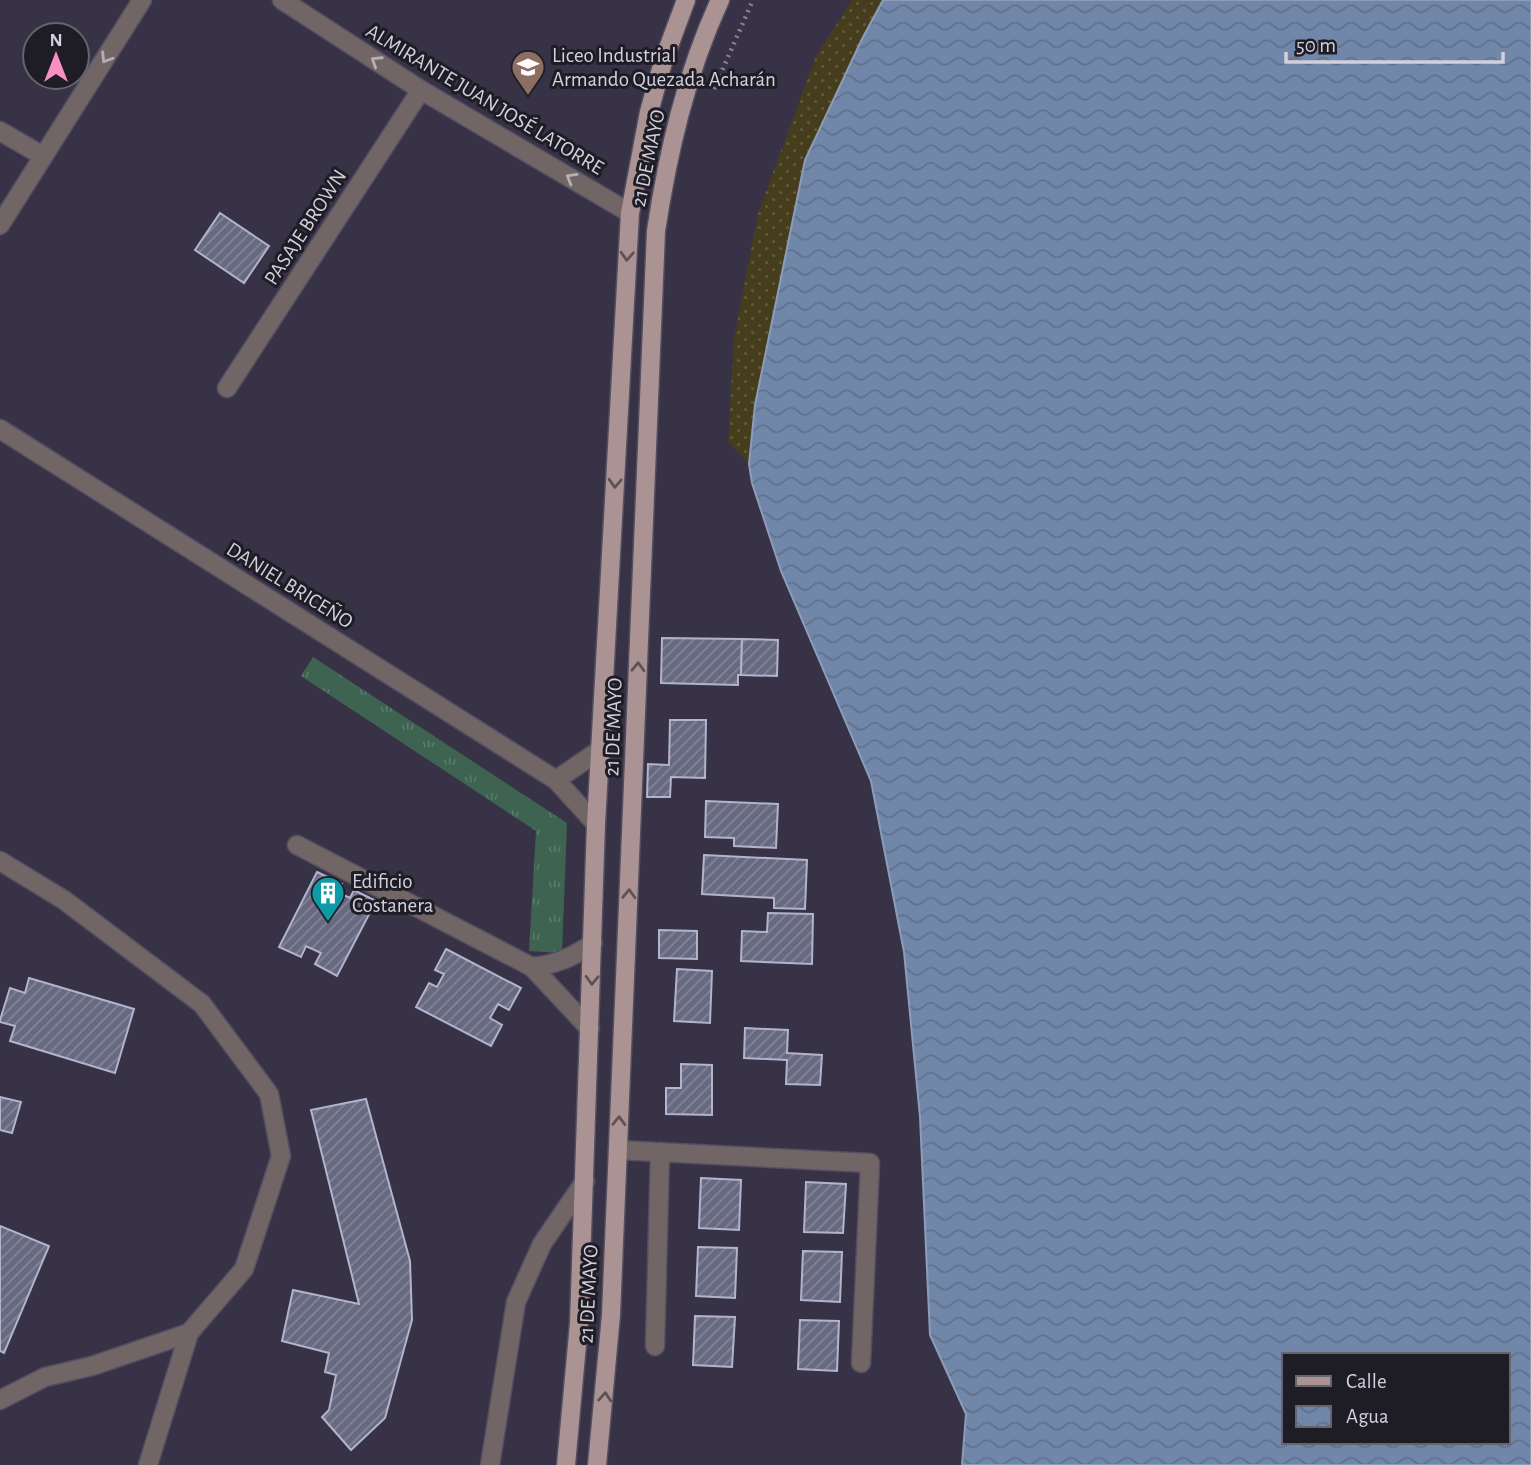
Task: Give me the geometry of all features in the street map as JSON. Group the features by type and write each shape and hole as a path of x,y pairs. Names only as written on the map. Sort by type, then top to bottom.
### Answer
{"main road":[{"name":"21 DE MAYO","path":"566,1465 579,1323 596,824 630,213 649,111 663,62 686,0"},
{"name":"21 DE MAYO","path":"597,1465 611,1315 656,231 665,173 679,114 696,58 720,0"}],"street":[{"path":"0,225 142,0"},
{"name":"ALMIRANTE JUAN JOSÉ LATORRE","path":"282,0 421,90 630,213"},
{"name":"PASAJE BROWN","path":"227,388 421,90"},
{"path":"0,131 43,156"},
{"name":"DANIEL BRICEÑO","path":"0,429 556,780 596,824"},
{"path":"556,780 600,750"},
{"path":"297,845 532,967 590,1029"},
{"path":"0,861 64,900 202,1004 269,1094 281,1156 244,1269 189,1333 148,1465"},
{"path":"532,967 568,959 593,943"},
{"path":"618,1150 870,1163 861,1363"},
{"path":"655,1346 660,1152"},
{"path":"490,1465 516,1302 542,1244 585,1181"},
{"path":"0,1400 45,1377 92,1366 189,1333"}],"path":[{"path":"711,94 753,0"}],"green space":[{"path":"313,657 567,823 562,953 529,951 536,831 301,676"}],"sand":[{"path":"852,0 883,0 805,160 755,405 749,464 728,441 734,339 758,213 816,56"}],"water":[{"path":"883,0 1531,0 1531,1465 962,1465 966,1414 930,1335 920,1117 904,952 871,781 781,571 752,483 749,464 755,405 805,160"}],"building":[{"path":"220,213 269,246 244,283 195,250"},
{"path":"662,638 742,639 741,675 738,675 738,685 661,683"},
{"path":"742,639 778,640 777,676 741,675"},
{"path":"670,720 706,720 705,778 671,777 670,797 647,797 648,764 669,765"},
{"path":"706,801 778,804 776,848 734,846 734,838 705,837"},
{"path":"704,855 807,860 805,909 774,908 774,898 702,894"},
{"name":"Edificio Costanera","path":"317,872 342,884 337,892 350,898 354,890 376,901 337,976 315,964 321,953 306,946 301,957 279,947"},
{"path":"768,913 813,914 812,964 741,961 742,931 767,932"},
{"path":"659,930 697,931 697,959 659,958"},
{"path":"446,949 521,988 509,1010 498,1004 490,1018 502,1025 491,1046 416,1007 429,983 437,987 444,974 435,970"},
{"path":"677,969 712,971 710,1023 674,1021"},
{"path":"29,978 134,1009 115,1073 10,1041 15,1026 0,1020 10,988 25,993"},
{"path":"745,1028 788,1030 787,1053 822,1055 820,1085 786,1084 787,1060 744,1058"},
{"path":"681,1064 712,1065 712,1115 666,1114 666,1088 681,1088"},
{"path":"0,1097 21,1102 12,1133 0,1130"},
{"path":"366,1099 410,1261 412,1320 385,1418 351,1450 322,1417 329,1410 336,1375 325,1372 329,1353 282,1341 293,1290 359,1304 311,1110"},
{"path":"701,1178 741,1180 739,1230 699,1228"},
{"path":"806,1182 846,1184 843,1233 804,1232"},
{"path":"0,1226 49,1246 4,1353 0,1351"},
{"path":"698,1247 737,1248 735,1298 696,1296"},
{"path":"803,1251 842,1252 840,1302 801,1300"},
{"path":"695,1316 735,1317 732,1367 693,1365"},
{"path":"800,1320 839,1321 837,1371 798,1369"}],"place":[{"name":"Liceo Industrial Armando Quezada Acharán","path":"528,97"},
{"name":"Edificio Costanera","path":"328,923"}]}
